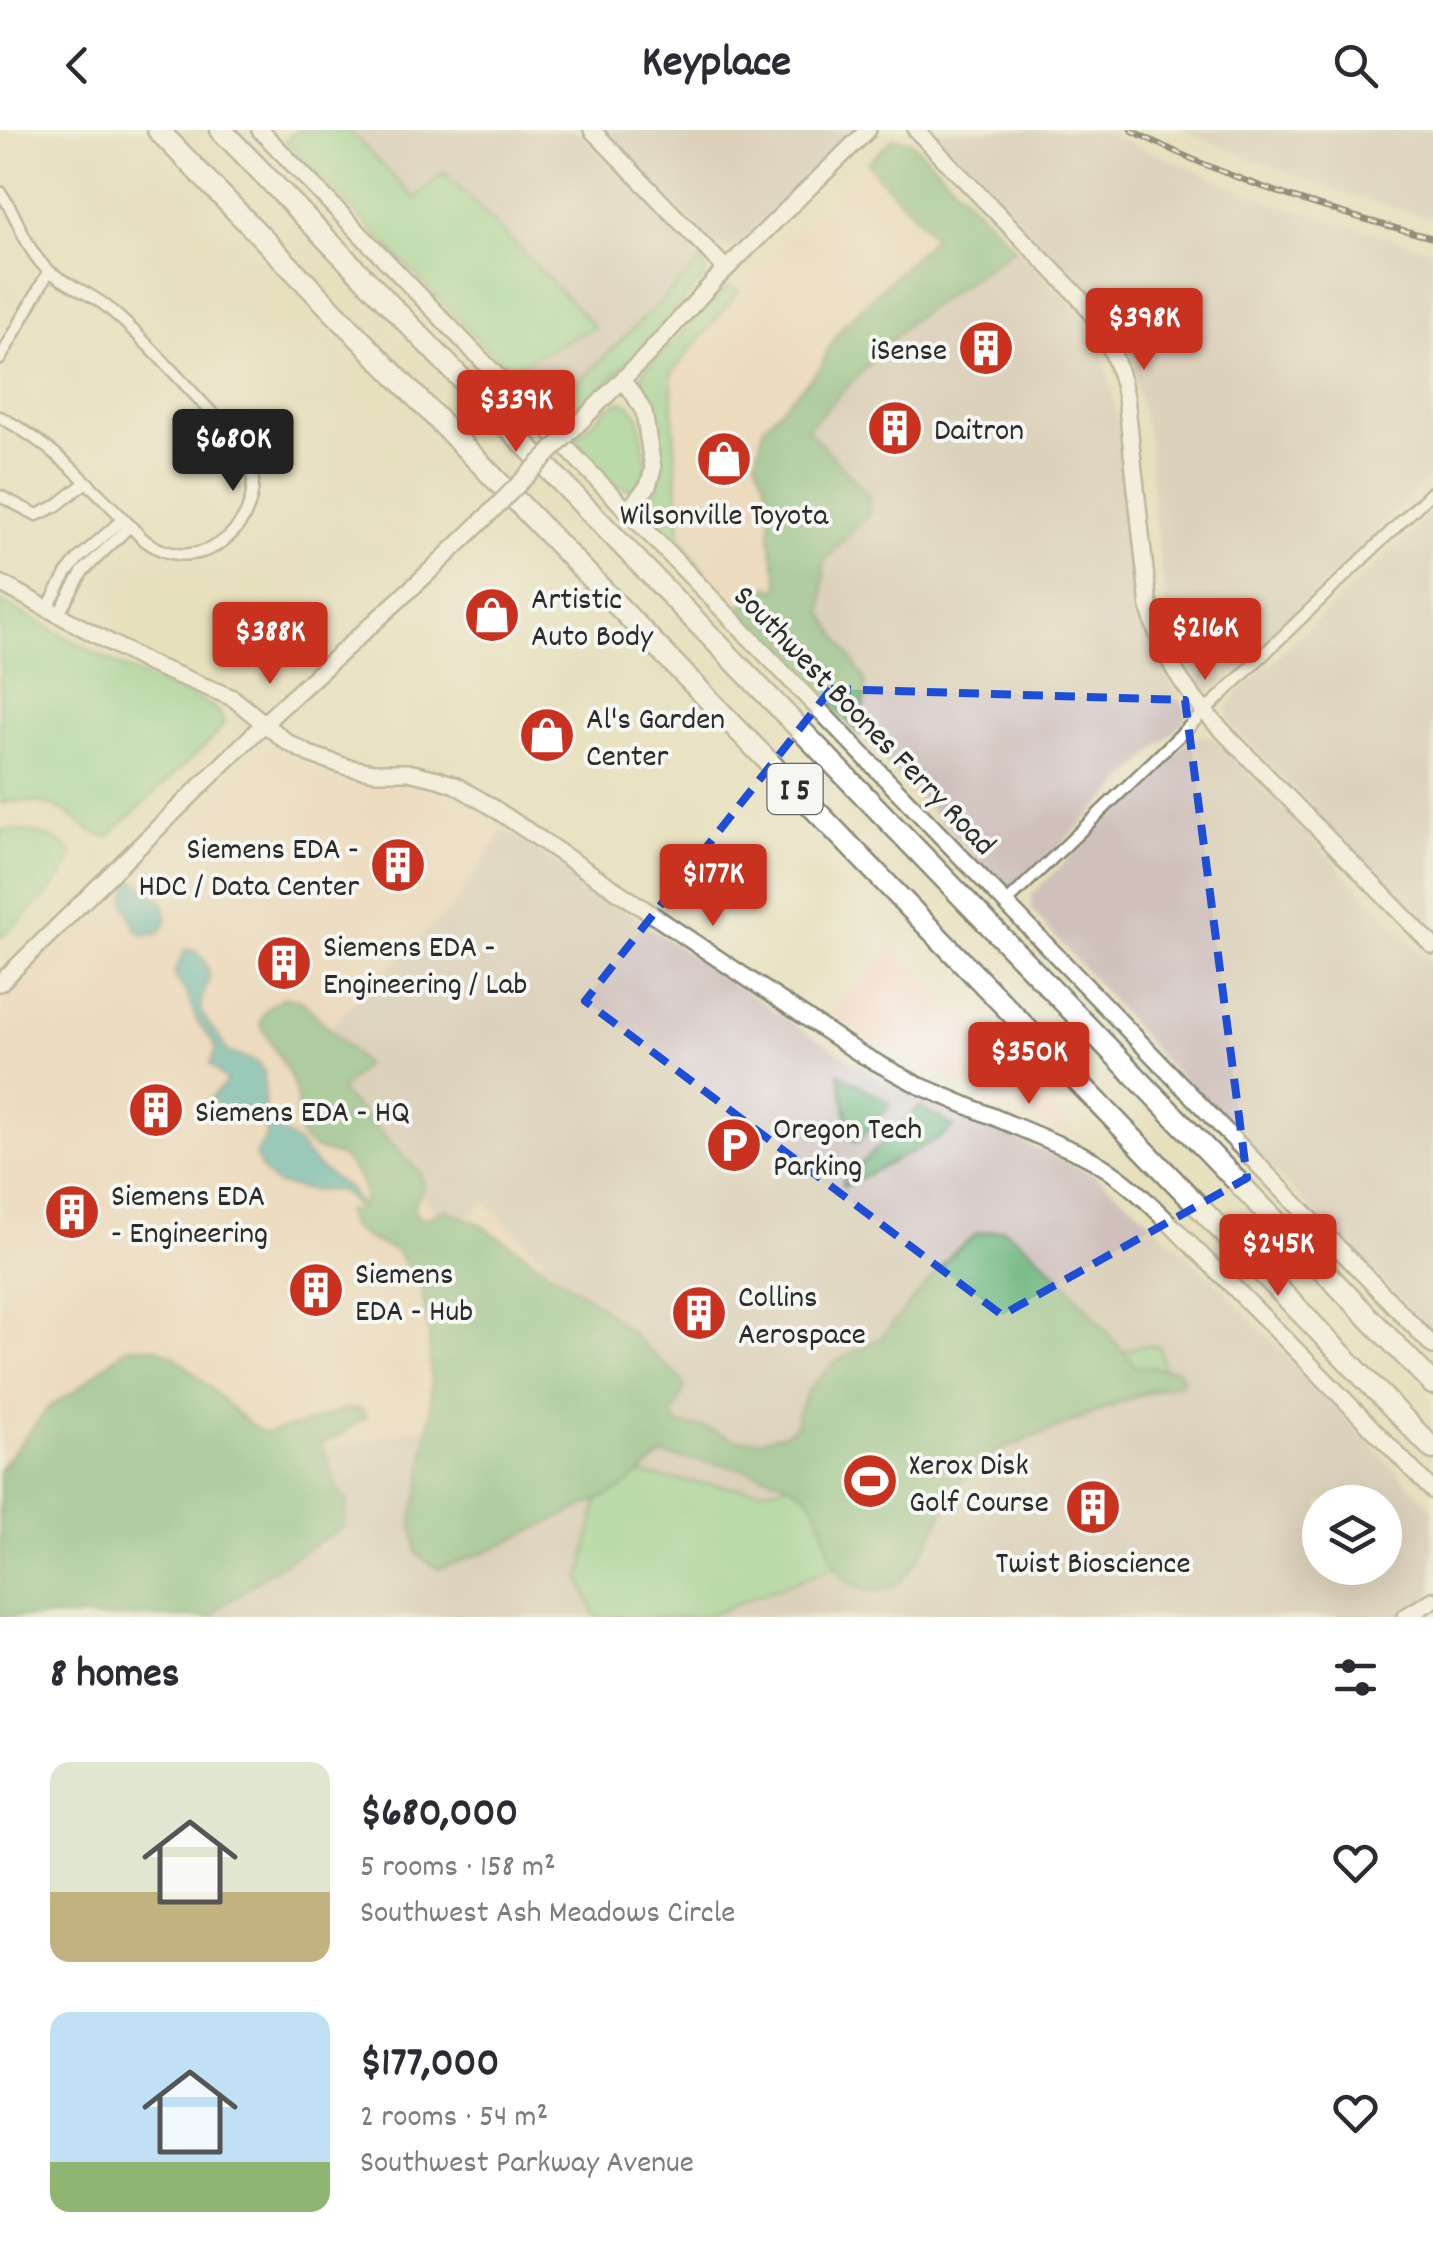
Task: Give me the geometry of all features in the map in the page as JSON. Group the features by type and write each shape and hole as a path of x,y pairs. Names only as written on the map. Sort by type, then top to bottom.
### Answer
{"highway":[{"name":"I 5","path":"158,130 1433,1448"},
{"name":"I 5","path":"220,130 1433,1384"}],"street":[{"name":"Southwest Boones Ferry Road","path":"260,130 1433,1346"},
{"path":"592,130 726,269"},
{"path":"0,984 265,723 483,520 622,381 726,269 868,130"},
{"path":"916,130 1077,295 1110,344 1126,397 1151,615 1159,640 1188,694 1433,946"},
{"path":"0,192 28,245 49,271 103,304 241,442 253,469 254,494 246,515 230,536 213,548 189,554 166,552 151,546 53,451 0,417"},
{"path":"0,359 49,271"},
{"path":"622,381 644,412 653,469 648,486 628,511"},
{"path":"0,496 37,515 50,510 86,482"},
{"path":"1006,904 1433,490"},
{"path":"52,612 126,523"},
{"path":"0,583 148,663 228,696 298,749 326,762 374,772 422,774 466,791 858,1052 918,1085 1109,1169 1225,1278 1433,1491"},
{"path":"1405,1617 1433,1600"}],"highlighted area":[{"path":"831,689 1185,700 1247,1178 1002,1315 585,1001"}],"shaded area":[{"path":"348,130 576,130 703,260 548,412 513,376 532,358 594,328 444,173 415,199"},
{"path":"604,130 855,130 737,245 727,249 711,242"},
{"path":"929,130 1100,130 1274,204 1433,250 1433,474 1221,686 1207,690 1198,685 1168,626 1148,436 1124,347 1112,324 1055,258"},
{"path":"1183,130 1433,130 1433,219 1341,193"},
{"path":"868,162 934,238 843,326 822,366 764,426 756,460 771,499 770,541 779,583 776,592 743,603 740,612 709,580 680,535 671,374 753,274"},
{"path":"1015,248 1072,305 1092,332 1103,357 1123,450 1143,626 1186,709 1186,719 1019,887 1012,889 1004,887 860,735 866,682 823,613 824,561 869,513 807,429 910,321"},
{"path":"1433,511 1433,932 1231,725 1228,708 1238,693"},
{"path":"1205,735 1219,742 1433,965 1433,1333 1158,1054 1031,909 1032,895 1040,886 1190,740"},
{"path":"277,747 307,766 332,773 445,793 504,829 457,901 406,952 455,1231 485,1201 680,1394 0,1617 0,998 254,751"},
{"path":"504,829 877,1076 1093,1174 1133,1205 1221,1287 1433,1509 1433,1617 93,1617 320,1451 461,1419 680,1394 485,1202 454,1231 292,1064 457,901"},
{"path":"894,946 1082,1141 923,1067 829,1012"}],"green space":[{"path":"297,130 348,130 415,199 444,172 595,327 532,358 513,376 286,141"},
{"path":"894,138 912,142 1015,248 910,321 807,429 869,495 869,513 824,561 823,613 866,682 860,735 740,612 743,603 770,586 776,591 779,583 770,541 771,499 756,460 764,426 822,366 843,326 933,238 868,162"},
{"path":"703,260 704,279 563,428 548,412"},
{"path":"730,286 739,291 671,374 680,535 709,580 740,612 739,619 656,524 653,508 659,466 652,413 640,388 644,370"},
{"path":"621,401 639,417 647,464 644,478 632,489 614,485 571,444 606,409"},
{"path":"0,601 124,668 208,704 224,722 216,735 108,837 50,805 0,803"},
{"path":"0,830 50,837 73,854 52,888 0,938"},
{"path":"284,997 302,1001 365,1065 340,1091 421,1174 424,1184 413,1209 418,1217 445,1209 476,1222 598,1304 681,1379 685,1387 672,1416 679,1425 704,1427 737,1440 761,1440 796,1426 808,1390 835,1362 881,1337 953,1253 978,1233 1003,1229 1057,1274 1135,1366 1177,1369 1183,1377 1180,1384 1118,1401 1011,1445 986,1460 956,1488 913,1566 889,1588 861,1589 842,1577 831,1557 814,1503 793,1486 738,1468 662,1455 622,1489 483,1553 438,1569 417,1554 412,1521 431,1409 429,1335 421,1286 396,1251 350,1227 345,1211 355,1211 360,1206 364,1192 348,1163 310,1146 300,1134 295,1088 260,1022 267,1008"},
{"path":"839,1073 890,1103 857,1142 846,1135 849,1127"},
{"path":"920,1107 954,1127 843,1187 843,1181"},
{"name":"Xerox Disk Golf Course","path":"1139,1346 1159,1346 1166,1386 997,1452 882,1507 855,1559 703,1617 595,1617 581,1580 604,1468 688,1482 768,1489 810,1479"},
{"path":"127,1347 158,1348 176,1357 264,1433 344,1409 362,1409 366,1417 321,1443 338,1491 347,1502 343,1527 263,1576 214,1617 0,1617 0,1469 48,1408"}],"water":[{"path":"135,880 164,904 167,921 159,934 143,935 137,931 125,902 128,885"},
{"path":"186,949 198,952 209,971 201,1003 206,1021 227,1052 255,1061 264,1071 265,1110 271,1123 350,1190 359,1205 355,1206 347,1195 336,1190 314,1191 276,1184 264,1173 255,1155 267,1136 264,1126 253,1116 226,1113 210,1099 227,1082 210,1064 215,1045 197,1021 186,992 175,977"}],"railway":[{"path":"1131,130 1279,193 1433,238"}],"place":[{"name":"iSense","path":"986,348"},
{"name":"Daitron","path":"895,428"},
{"name":"Wilsonville Toyota","path":"724,459"},
{"name":"Artistic Auto Body","path":"492,615"},
{"name":"Al's Garden Center","path":"547,735"},
{"name":"Siemens EDA - HDC / Data Center","path":"398,865"},
{"name":"Siemens EDA - Engineering / Lab","path":"284,963"},
{"name":"Siemens EDA - HQ","path":"156,1110"},
{"name":"Oregon Tech Parking","path":"734,1145"},
{"name":"Siemens EDA - Engineering","path":"72,1212"},
{"name":"Siemens EDA - Hub","path":"316,1290"},
{"name":"Collins Aerospace","path":"699,1313"},
{"name":"Xerox Disk Golf Course","path":"870,1481"},
{"name":"Twist Bioscience","path":"1093,1507"}]}
